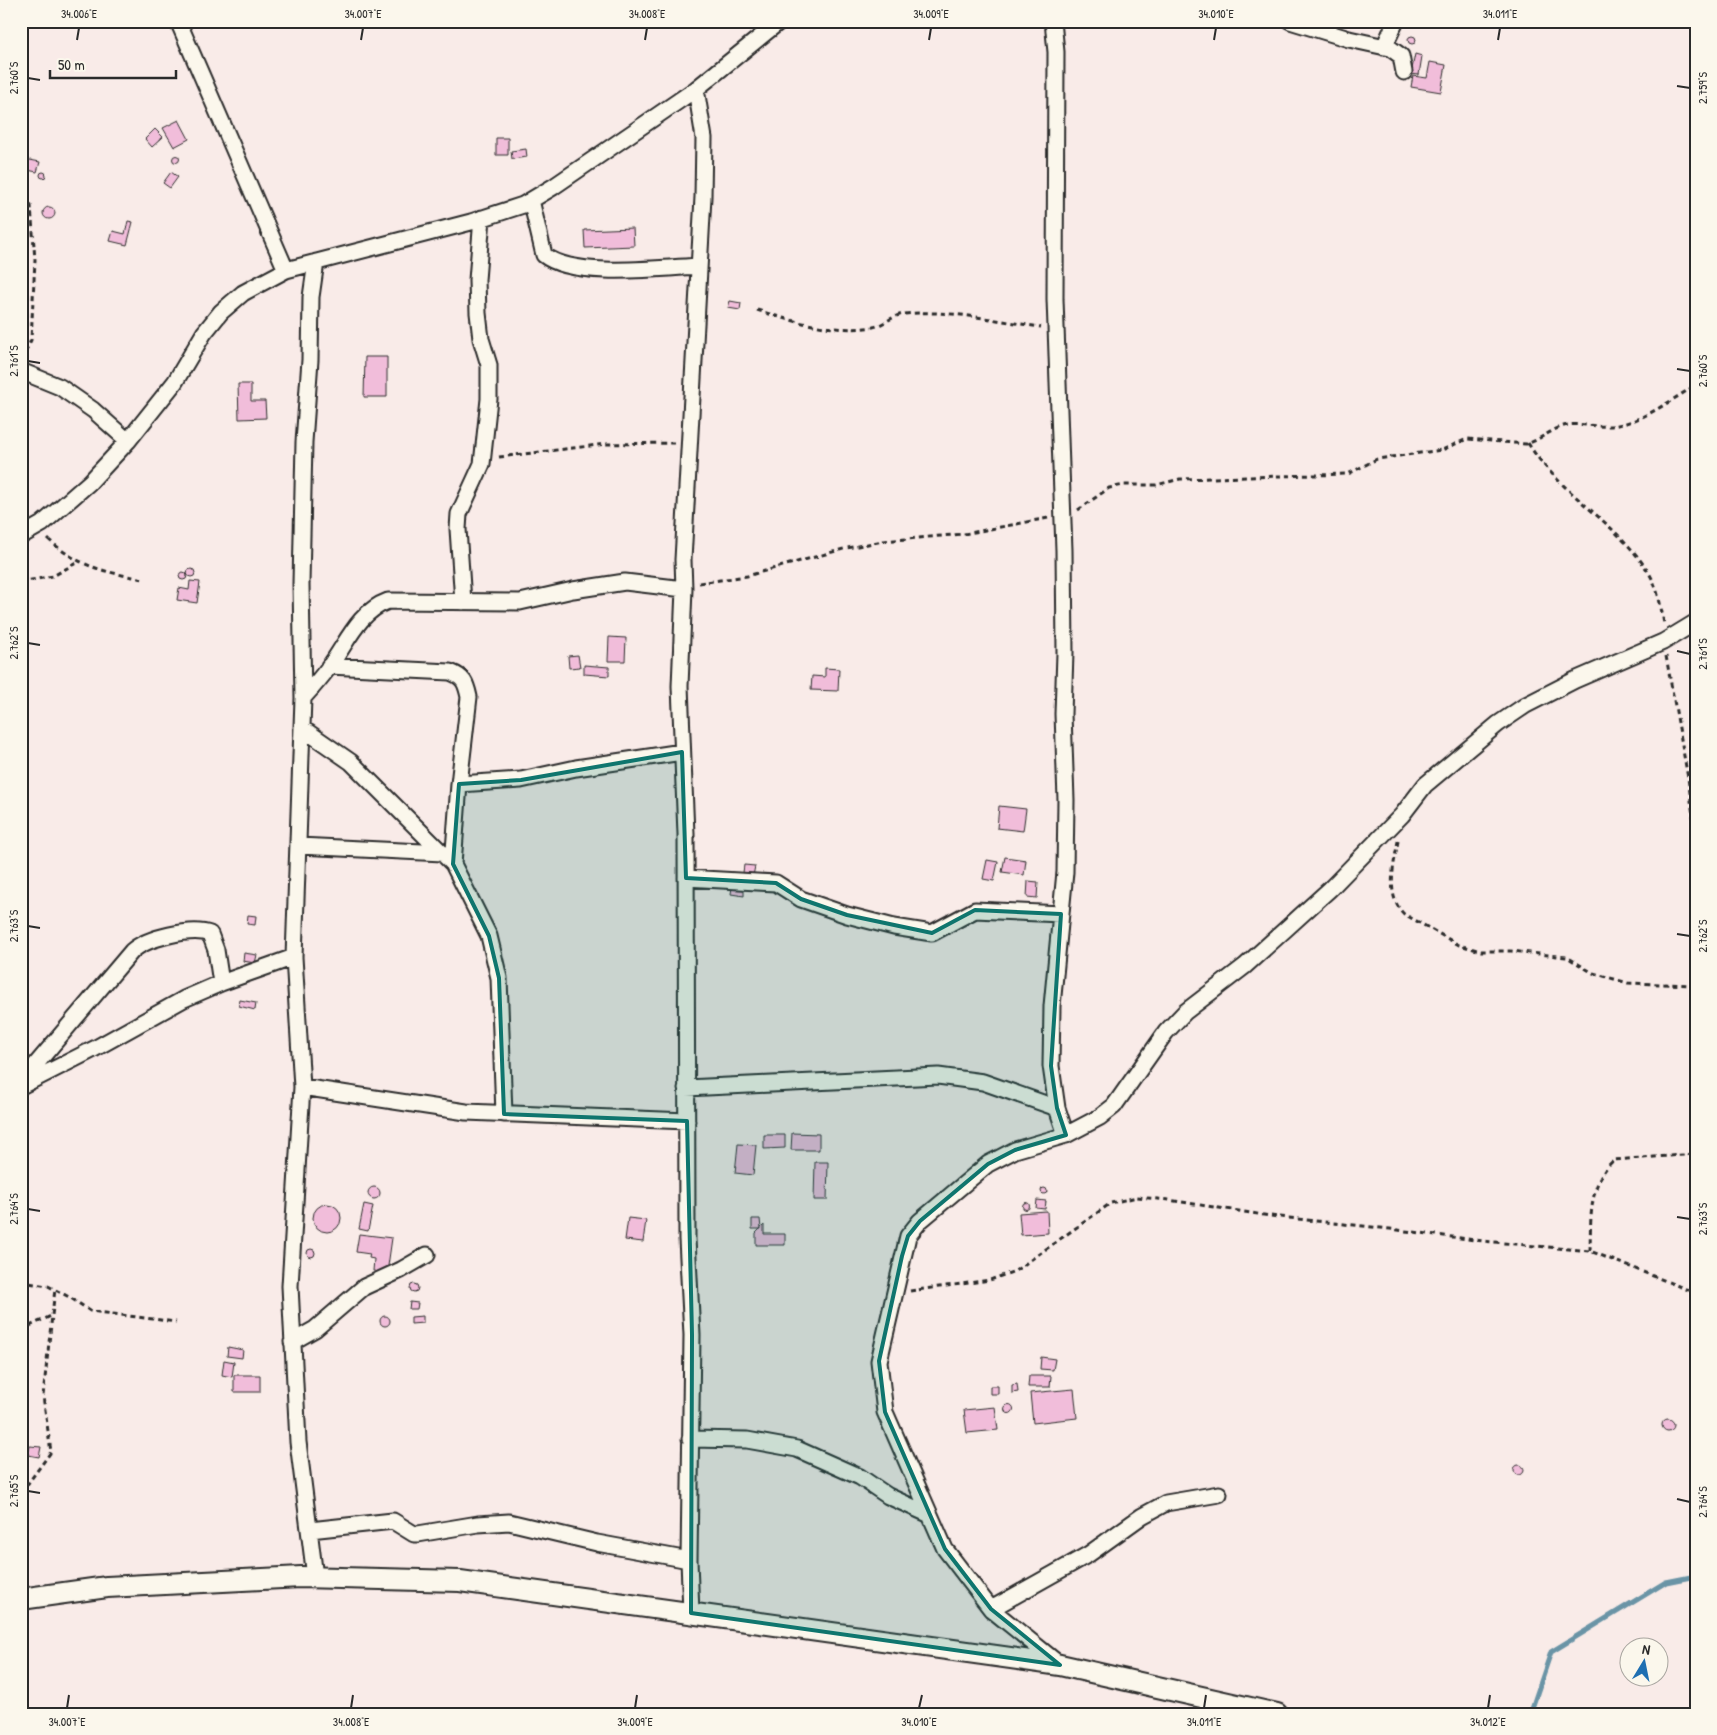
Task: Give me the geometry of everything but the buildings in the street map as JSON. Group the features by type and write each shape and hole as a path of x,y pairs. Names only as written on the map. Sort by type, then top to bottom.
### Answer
{"street":[{"path":"178,21 286,270"},
{"path":"21,536 35,528 90,482 128,441 174,382 204,334 221,312 243,293 286,270 482,218 531,200 696,89 780,21"},
{"path":"1053,21 1056,52 1056,330 1063,518 1065,653 1062,714 1066,800 1065,872 1052,1006 1051,1066 1056,1108 1066,1135"},
{"path":"1290,21 1397,52 1401,56 1404,72"},
{"path":"1384,47 1396,21"},
{"path":"691,1613 689,1560 692,1335 687,1239 686,878 680,639 703,197 704,138 696,89"},
{"path":"531,200 544,256 558,264 610,270 699,266"},
{"path":"463,602 458,529 459,514 483,461 489,399 489,365 481,339 478,313 477,280 482,218"},
{"path":"315,1578 298,1442 290,1286 302,1087 294,957 303,698 301,584 304,442 310,360 311,297 316,262"},
{"path":"21,371 60,387 93,410 128,441"},
{"path":"303,698 329,666 343,643 374,606 388,601 520,602 573,590 625,582 684,587"},
{"path":"1060,1665 992,1609 945,1549 928,1514 885,1412 879,1361 908,1236 920,1221 988,1164 1015,1150 1066,1135 1100,1118 1114,1106 1166,1032 1185,1012 1245,966 1315,903 1402,815 1425,785 1498,724 1526,705 1575,680 1665,641 1696,622"},
{"path":"329,666 450,672 461,676 466,683 469,697 459,784 454,864"},
{"path":"302,728 351,762 454,864 489,936 499,978 504,1114"},
{"path":"459,784 521,780 576,768 682,752"},
{"path":"299,846 443,853"},
{"path":"686,878 776,883 801,900 847,915 894,927 932,933 975,910 1061,914"},
{"path":"21,1084 132,951 143,943 196,931 210,934 216,950 221,982"},
{"path":"21,1084 102,1045 221,982 294,957"},
{"path":"686,1088 938,1076 983,1082 1056,1108"},
{"path":"302,1087 466,1112 686,1122"},
{"path":"292,1342 315,1329 364,1287 401,1270 427,1255"},
{"path":"690,1439 747,1440 797,1449 860,1477 888,1496 928,1514"},
{"path":"992,1609 1090,1554 1142,1516 1166,1503 1219,1494"},
{"path":"310,1530 393,1521 414,1534 418,1534 478,1524 509,1522 597,1543 689,1560"},
{"path":"21,1599 107,1587 315,1578 460,1581 1060,1665 1277,1714"}],"path":[{"path":"21,189 31,206 35,260 31,340 21,360"},
{"path":"757,310 804,323 847,328 875,327 903,314 960,316 1056,330"},
{"path":"684,587 747,576 865,545 964,534 1063,518 1109,488 1117,486 1156,484 1180,479 1348,474 1377,459 1442,450 1467,439 1534,442 1559,427 1570,424 1612,426 1630,422 1696,385"},
{"path":"483,461 501,456 606,444 690,443"},
{"path":"1528,443 1536,456 1566,488 1639,558 1653,583 1665,641 1696,838"},
{"path":"35,528 63,553 78,562 117,574 144,579"},
{"path":"21,582 52,576 78,562"},
{"path":"1402,815 1392,877 1396,907 1426,928 1459,945 1481,951 1511,951 1567,957 1593,974 1628,983 1696,984"},
{"path":"1590,1251 1592,1202 1601,1177 1614,1160 1696,1154"},
{"path":"894,1293 990,1280 1015,1271 1111,1203 1137,1198 1169,1200 1270,1216 1483,1241 1590,1251 1696,1293"},
{"path":"21,1282 48,1286 90,1311 119,1317 176,1322"},
{"path":"21,1493 51,1452 43,1396 54,1315 55,1289"},
{"path":"21,1330 54,1315"}],"highlighted area":[{"path":"682,752 686,878 776,883 801,899 847,915 932,933 975,910 1061,914 1051,1066 1057,1108 1066,1135 1015,1150 988,1164 920,1221 908,1236 902,1256 879,1361 885,1412 945,1549 991,1609 1060,1665 691,1613 692,1335 687,1121 504,1114 499,978 489,936 453,864 459,784 521,780"}],"waterway":[{"path":"1530,1714 1551,1652 1666,1582 1696,1576"}]}
